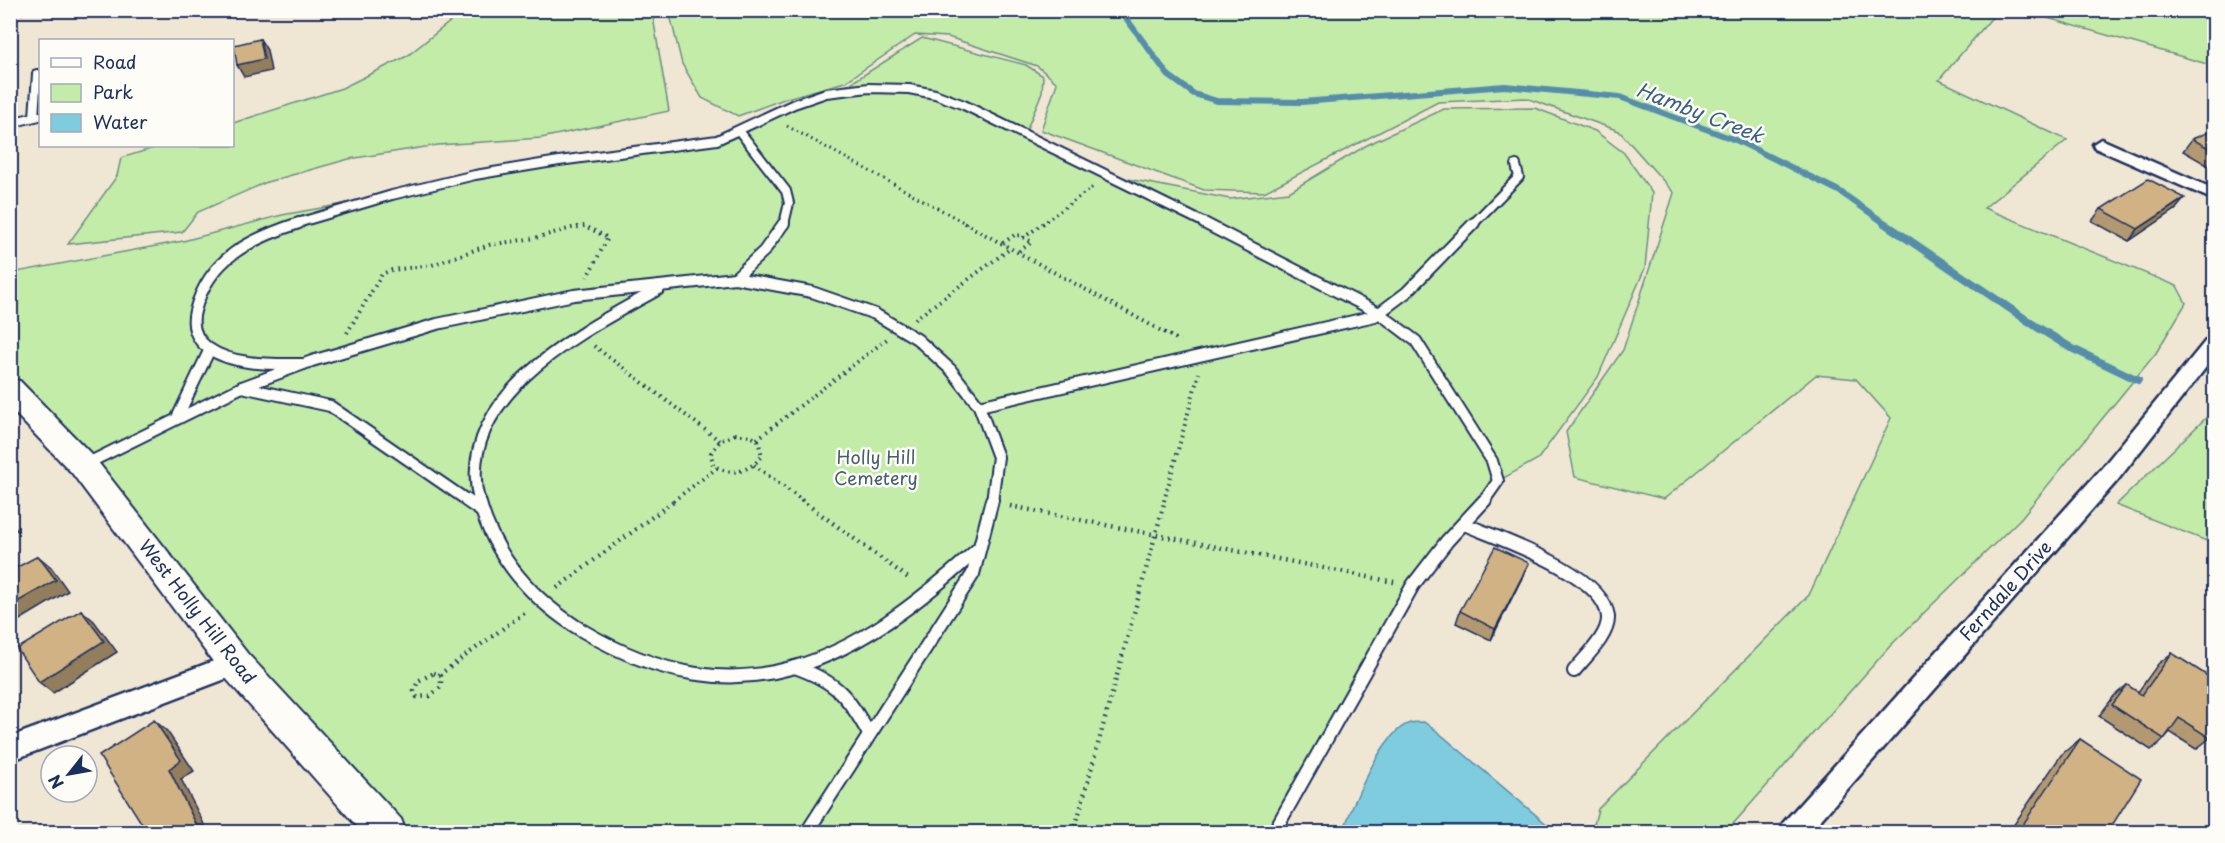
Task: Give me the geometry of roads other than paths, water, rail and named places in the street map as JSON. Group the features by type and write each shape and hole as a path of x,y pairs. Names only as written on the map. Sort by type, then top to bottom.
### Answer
{"street":[{"path":"2101,144 2214,195"},
{"name":"Ferndale Drive","path":"1792,832 2109,475 2214,344"},
{"name":"West Holly Hill Road","path":"16,402 83,465 236,664 387,832"},
{"path":"10,750 236,664"}],"lane":[{"path":"10,123 37,117 37,74"},
{"path":"303,364 268,364 209,351 197,340 191,327 193,310 212,272 225,260 284,227 388,196 481,175 558,161 717,140 740,132 770,116 813,98 840,90 879,88 915,90 946,97 1108,175 1379,313 1416,341 1491,461 1498,481 1413,585 1274,832"},
{"path":"735,278 765,251 780,233 789,207 787,192 740,132"},
{"path":"979,406 1379,313 1407,292 1520,177 1516,165"},
{"path":"83,465 242,387 303,364 437,324 581,294 735,278 774,283 812,292 875,314 917,339 951,370 979,406 998,456 992,502 973,574 807,832"},
{"path":"663,287 551,353 512,389 487,425 475,454 476,494 490,537 511,567 540,600 600,640 657,665 717,678 776,674 822,657 866,635 909,609 979,549"},
{"path":"177,418 209,351"},
{"path":"242,387 330,406 371,432 482,511"},
{"path":"1464,524 1560,567 1586,583 1604,600 1609,617 1602,634 1574,671"},
{"path":"795,667 823,676 843,689 869,734"}],"water":[{"path":"1424,722 1556,832 1343,832 1369,771 1389,740 1399,729 1410,723"}],"waterway":[{"name":"Hamby Creek","path":"1120,10 1168,75 1194,94 1217,101 1302,102 1505,86 1620,97 1738,141 1839,191 1886,224"},
{"name":"Hamby Creek","path":"1884,223 2037,327 2071,348 2138,380"}],"park label":[{"name":"Holly Hill Cemetery","path":"876,468"}]}
